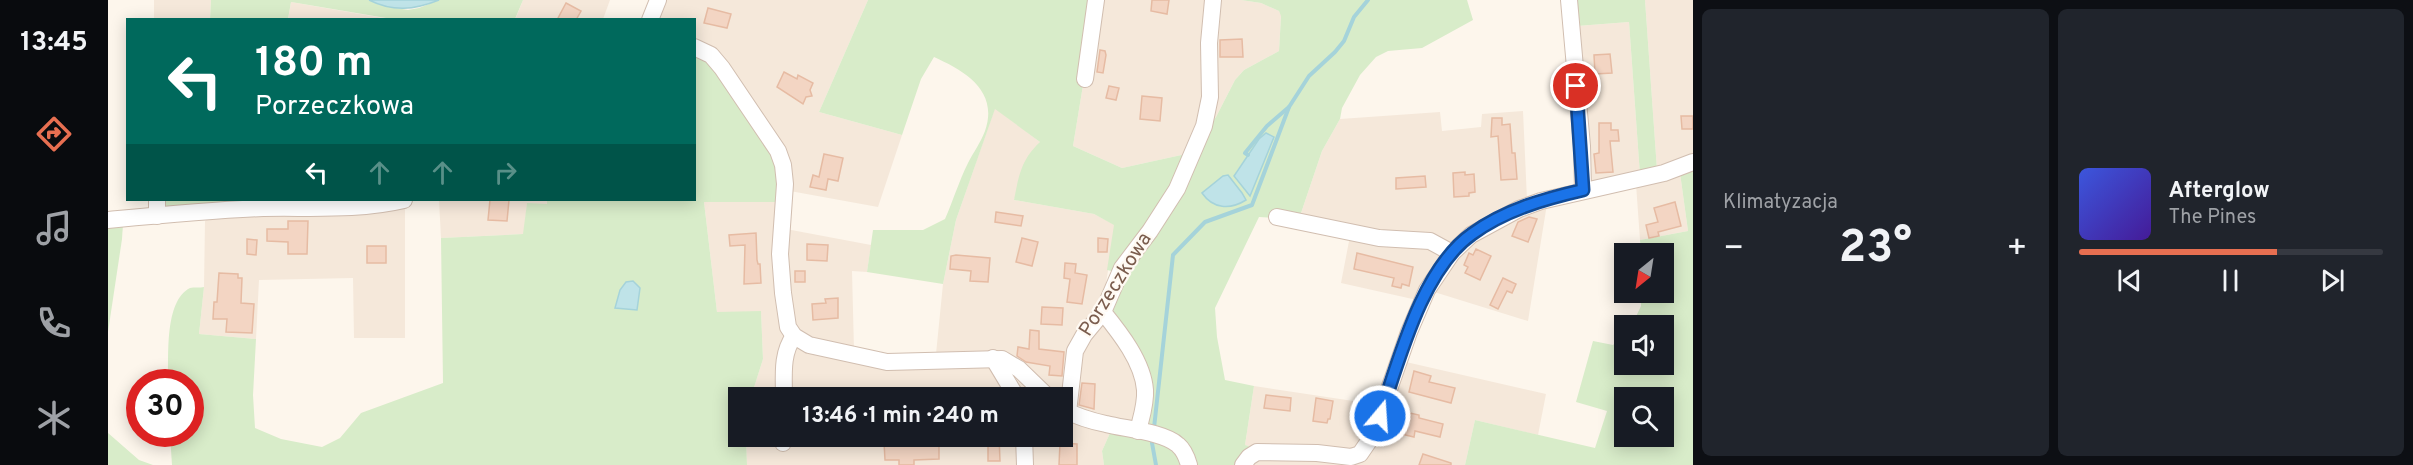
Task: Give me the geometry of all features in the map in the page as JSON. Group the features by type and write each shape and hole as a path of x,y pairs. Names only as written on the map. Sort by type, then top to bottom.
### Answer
{"street":[{"path":"651,18 658,0"},
{"path":"1085,79 1096,0"},
{"name":"Porzeczkowa","path":"1069,387 1075,351 1084,335 1103,312 1122,268 1150,231 1177,189 1204,126 1210,97 1213,0"},
{"path":"1569,0 1582,146 1583,190"},
{"path":"696,48 711,55 722,68 778,151 783,165 785,184 780,254 788,327 794,336 809,345 887,362 921,363 1000,354 1038,387"},
{"path":"1244,465 1249,457 1257,452 1306,452 1348,461 1360,454 1373,435 1417,311 1427,290 1452,253 1471,235 1519,209 1583,190 1664,173 1693,162"},
{"path":"108,220 157,208 355,208 400,201"},
{"path":"1277,218 1379,238 1430,241 1452,253"},
{"path":"1103,312 1142,373 1145,390 1144,406 1138,431"},
{"path":"784,387 786,346 794,336"},
{"path":"1000,354 1013,387"},
{"name":"Porzeczkowa","path":"1073,414 1103,424 1168,438 1178,444 1189,465"},
{"path":"1024,447 1025,465"}],"shaded area":[{"path":"154,0 211,0 210,18 154,18"},
{"path":"523,0 610,0 603,18 516,18"},
{"path":"665,0 868,0 819,112 902,135 878,207 790,191 792,166 756,110 696,43 696,18 658,18"},
{"path":"1097,0 1241,0 1261,3 1279,11 1281,15 1279,51 1244,70 1235,80 1216,117 1186,154 1122,168 1073,146"},
{"path":"1645,0 1693,0 1693,156 1657,170"},
{"path":"291,2 383,18 288,18"},
{"path":"1629,22 1640,175 1590,184 1577,26"},
{"path":"995,108 1040,142 1014,200 1094,214 1115,225 1103,303 1111,306 1148,377 1145,428 1077,411 1073,408 1073,387 1046,387 1012,357 936,354 943,284 956,220"},
{"path":"1523,111 1527,200 1547,204 1528,321 1431,291 1417,300 1341,283 1350,236 1297,225 1322,151 1340,119 1440,112 1442,131 1481,127 1482,114"},
{"path":"1680,173 1688,231 1640,240 1636,184"},
{"path":"262,201 375,201 405,205 405,338 354,338 353,278 259,280 256,339 199,334 204,287 205,221 213,215 262,212"},
{"path":"439,201 547,201 547,204 527,204 524,234 441,238"},
{"path":"704,202 778,202 798,347 852,363 896,370 1008,367 1031,387 754,387 763,359 761,312 717,312"},
{"path":"786,229 871,245 867,272 852,271 854,350 799,335 792,322"},
{"path":"1406,362 1546,394 1538,435 1475,420 1465,465 1249,465 1254,460 1249,446 1245,445 1254,386 1380,405"},
{"path":"1073,419 1110,433 1102,451 1104,465 747,465 746,447 1073,447"}],"green space":[{"path":"211,0 368,0 408,10 439,0 523,0 515,18 386,18 291,2 288,18 210,18"},
{"path":"868,0 1097,0 1073,146 1122,168 1186,154 1216,117 1235,80 1244,70 1279,51 1281,16 1279,11 1261,3 1241,0 1467,0 1473,20 1422,48 1388,51 1376,57 1360,75 1342,108 1340,119 1322,151 1299,219 1259,217 1215,308 1217,337 1225,380 1254,386 1245,445 1249,446 1238,465 1195,465 1145,428 1148,377 1111,306 1116,272 1107,270 1114,225 1094,214 1014,200 1019,175 1029,155 1040,142 995,109 956,220 943,284 867,272 873,230 923,230 945,219 965,170 985,131 988,117 983,94 967,76 934,57 921,79 902,135 819,112","holes":["1266,133 1273,137 1250,196 1236,172"]},
{"path":"1574,0 1645,0 1657,170 1640,175 1629,22 1577,26"},
{"path":"696,52 704,56 775,160 778,202 704,202 717,312 761,311 763,359 754,387 728,387 728,447 746,447 747,465 172,465 171,447 204,447 204,369 168,369 172,317 182,295 190,288 204,287 199,334 256,339 253,395 255,428 281,439 322,447 340,438 361,413 443,383 441,238 523,234 527,203 696,201"},
{"path":"1693,167 1693,465 1465,465 1475,420 1595,448 1607,411 1576,402 1593,341 1614,344 1614,375 1674,375 1674,315 1637,315 1641,303 1674,303 1674,243 1640,243 1640,240 1688,231 1680,173"},
{"path":"162,201 259,201 251,204 173,210 163,204"},
{"path":"123,224 122,239 108,332 108,226"},
{"path":"108,433 139,460 153,465 108,465"},
{"path":"1110,433 1157,441 1171,447 1184,465 1104,465 1102,451"}],"water":[{"path":"369,0 439,0 412,8 395,8"},
{"path":"1266,133 1274,137 1250,196 1234,176 1259,139"},
{"path":"1228,175 1246,200 1234,205 1217,205 1202,193 1223,176"},
{"path":"633,281 640,288 637,310 615,308 620,290 626,282"}],"building":[{"path":"1152,0 1169,0 1167,14 1151,11"},
{"path":"566,3 581,11 577,18 558,18"},
{"path":"708,8 731,14 727,28 704,23"},
{"path":"1242,39 1243,57 1220,57 1220,40"},
{"path":"1100,50 1105,51 1106,55 1103,73 1097,72"},
{"path":"1610,54 1612,73 1595,74 1594,55"},
{"path":"784,72 797,79 798,75 813,83 810,90 812,96 806,97 803,104 777,87"},
{"path":"1109,86 1119,88 1116,100 1106,98"},
{"path":"1142,96 1162,98 1160,121 1140,119"},
{"path":"1681,116 1693,116 1693,129 1682,129"},
{"path":"1492,118 1502,118 1502,125 1510,124 1517,179 1501,180 1498,136 1491,137"},
{"path":"1599,123 1611,123 1611,130 1618,130 1619,141 1610,141 1613,172 1596,173 1594,154 1599,153"},
{"path":"824,154 843,158 838,181 828,179 826,190 810,187 813,175 819,177"},
{"path":"1465,172 1465,175 1474,174 1475,192 1469,193 1469,196 1454,197 1453,173"},
{"path":"1425,176 1426,187 1396,189 1396,178"},
{"path":"490,201 509,201 507,221 488,220"},
{"path":"1675,202 1681,226 1658,232 1659,236 1649,238 1646,225 1658,222 1654,208"},
{"path":"996,212 1023,216 1021,226 995,222"},
{"path":"1529,217 1537,219 1528,242 1512,236 1518,222"},
{"path":"288,221 308,221 307,254 288,254 288,242 267,241 267,229 288,229"},
{"path":"756,233 761,283 744,284 745,245 730,246 729,235"},
{"path":"1022,238 1038,242 1032,266 1016,262"},
{"path":"1098,238 1108,239 1107,252 1098,252"},
{"path":"247,239 257,240 256,255 247,254"},
{"path":"807,244 828,245 827,261 807,260"},
{"path":"367,246 386,246 386,263 367,263"},
{"path":"1476,249 1491,256 1480,280 1465,273 1468,267 1464,265 1469,253 1473,255"},
{"path":"1357,253 1413,267 1409,286 1402,284 1401,288 1392,286 1394,278 1354,269"},
{"path":"951,256 990,258 988,282 970,281 971,271 950,269"},
{"path":"1065,263 1076,264 1075,273 1087,275 1082,304 1067,302 1070,279 1064,278"},
{"path":"795,271 805,271 805,282 795,282"},
{"path":"219,273 238,274 238,278 242,278 241,303 254,304 252,333 226,332 227,319 213,319"},
{"path":"1503,278 1516,284 1512,293 1507,291 1498,309 1490,305"},
{"path":"838,298 838,318 813,320 812,304 826,303 825,299"},
{"path":"1042,307 1063,308 1062,325 1041,324"},
{"path":"1030,330 1039,331 1039,349 1064,352 1062,376 1049,375 1050,366 1026,362 1017,356 1018,347 1029,349"},
{"path":"1414,371 1431,376 1429,382 1455,388 1451,403 1409,392"},
{"path":"1082,383 1095,384 1094,409 1079,405"},
{"path":"1266,395 1291,398 1290,411 1264,408"},
{"path":"1316,398 1333,401 1330,419 1327,423 1313,421"},
{"path":"1401,411 1443,424 1440,437 1415,431 1414,437 1401,434 1402,429 1397,427"},
{"path":"1073,444 1077,444 1077,465 1059,465 1060,447 1073,447"},
{"path":"884,447 939,447 939,459 914,460 914,465 899,465 899,460 885,460"},
{"path":"988,447 999,447 1000,461 988,461"},
{"path":"1423,454 1451,463 1451,465 1419,465"}],"waterway":[{"path":"1248,155 1245,153 1267,126 1289,107 1309,76 1344,41 1354,17 1368,0"},
{"path":"1154,428 1173,255 1205,222 1252,205 1289,107"},
{"path":"1152,443 1156,465"}],"route":[{"path":"1380,416 1417,311 1427,290 1452,253 1471,235 1490,222 1540,201 1583,190 1582,146 1576,86"}]}
